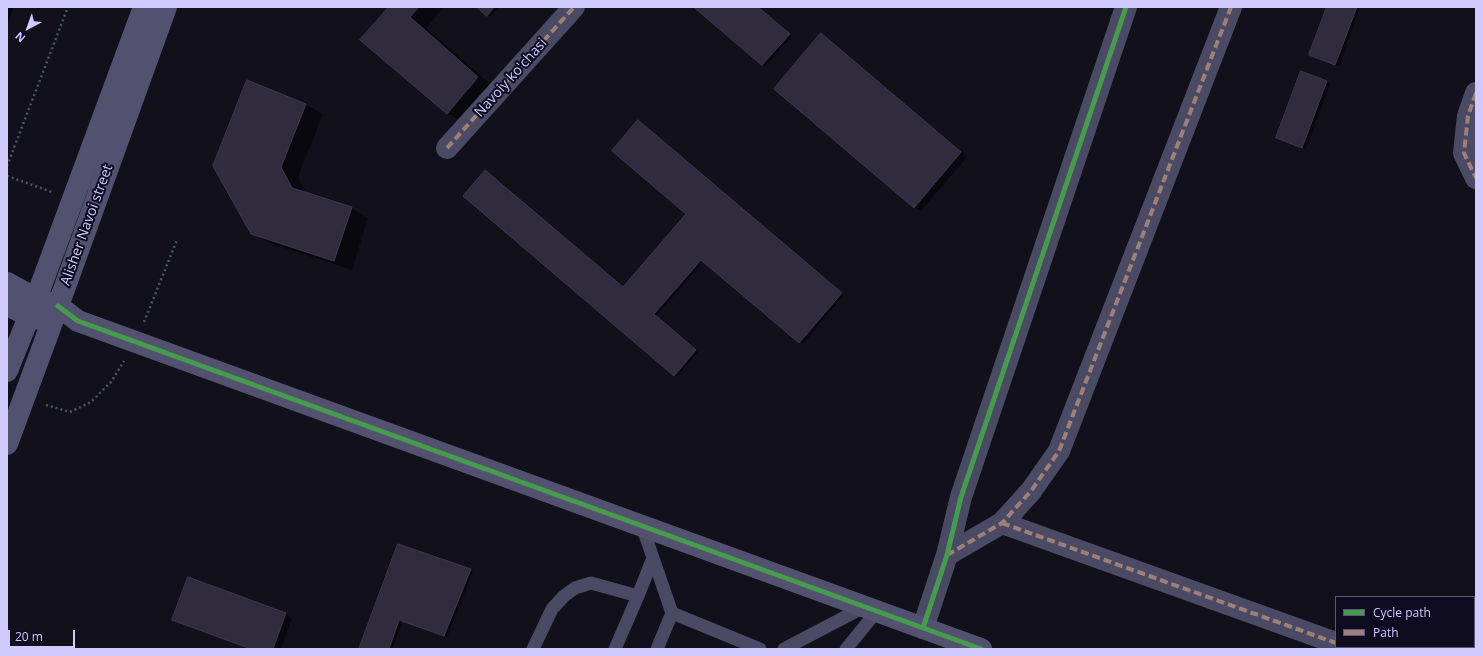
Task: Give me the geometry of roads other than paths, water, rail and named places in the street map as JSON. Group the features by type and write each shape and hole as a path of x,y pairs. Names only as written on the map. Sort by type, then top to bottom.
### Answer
{"street":[{"name":"Alisher Navoi street","path":"7,371 144,7"},
{"name":"Alisher Navoi street","path":"7,444 166,7"},
{"name":"Navoiy ko'chasi","path":"448,148 574,7"},
{"path":"923,628 947,555 961,497 1126,7"},
{"path":"947,555 1002,523 1031,491 1059,451 1231,7"},
{"path":"1476,93 1468,116 1464,153 1476,178"},
{"path":"7,283 32,307"},
{"path":"7,305 32,307 78,322 981,649"},
{"path":"1002,523 1335,643"}],"lane":[{"path":"642,526 672,613 657,649"},
{"path":"615,649 653,558"},
{"path":"533,649 552,609 564,596 575,588 591,583 638,596"},
{"path":"784,649 871,609"},
{"path":"846,649 871,609"},
{"path":"672,613 760,649"}]}
